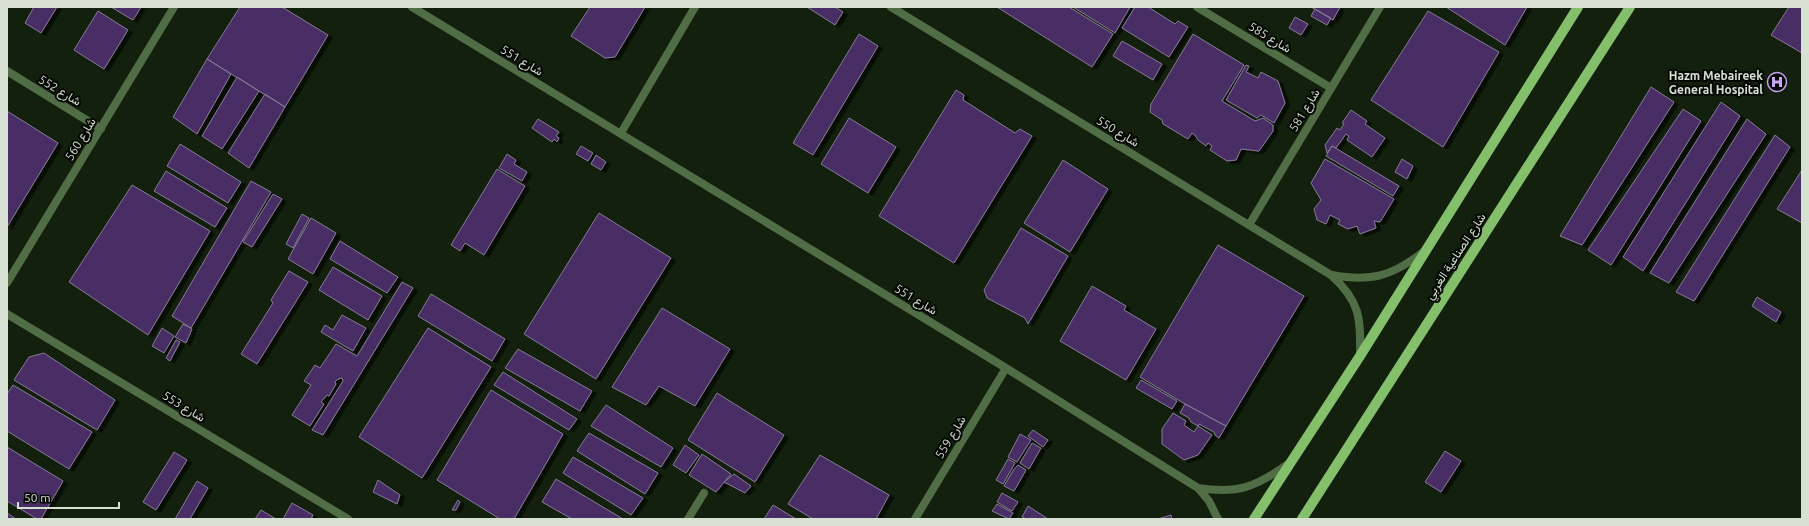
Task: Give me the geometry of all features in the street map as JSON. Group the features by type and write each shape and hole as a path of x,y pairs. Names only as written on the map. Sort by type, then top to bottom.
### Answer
{"main road":[{"path":"1254,519 1360,356 1578,7"},
{"name":"شارع الصناعية الغربي","path":"1304,517 1630,7"}],"street":[{"name":"شارع 560","path":"7,283 174,7"},
{"name":"شارع 551","path":"412,7 1006,368 1198,488 1209,501 1218,519"},
{"path":"621,133 695,7"},
{"name":"شارع 550","path":"891,7 1331,275 1344,287 1354,302 1359,319 1360,356"},
{"name":"شارع 585","path":"1197,7 1331,88"},
{"name":"شارع 581","path":"1249,225 1380,7"},
{"name":"شارع 552","path":"7,71 101,128"},
{"name":"شارع 550","path":"1331,275 1351,278 1371,278 1390,273 1408,264 1426,250"},
{"name":"شارع 553","path":"7,314 348,519"},
{"name":"شارع 559","path":"915,519 1006,368"},
{"name":"شارع 551","path":"1198,488 1218,491 1239,489 1259,483 1292,462"},
{"path":"688,519 704,493"}],"building":[{"path":"34,7 57,7 41,33 25,23"},
{"path":"111,7 141,7 133,20"},
{"path":"240,7 282,7 328,35 285,107 207,59"},
{"path":"590,7 645,7 615,57 605,58 571,36"},
{"path":"807,7 835,7 843,12 835,25"},
{"path":"997,7 1069,7 1113,34 1092,67"},
{"path":"1073,7 1130,7 1115,33"},
{"path":"1135,7 1148,7 1175,24 1178,21 1188,27 1169,57 1122,28"},
{"path":"1311,7 1340,7 1333,20"},
{"path":"1446,7 1527,7 1505,45"},
{"path":"1789,7 1802,7 1802,53 1771,35"},
{"path":"1315,9 1331,18 1327,25 1311,16"},
{"path":"98,11 128,30 104,69 74,50"},
{"path":"1428,11 1499,52 1443,147 1371,100"},
{"path":"1295,17 1308,24 1301,35 1289,28"},
{"path":"859,34 878,46 813,155 793,143"},
{"path":"1193,34 1244,65 1222,101 1255,121 1263,118 1273,125 1273,131 1259,151 1241,149 1236,160 1227,161 1210,150 1212,146 1208,143 1206,146 1192,133 1188,139 1163,124 1162,120 1150,112 1151,104"},
{"path":"1122,41 1162,64 1153,80 1113,56"},
{"path":"207,59 231,74 197,134 173,117"},
{"path":"1246,65 1249,66 1246,72 1258,78 1261,72 1278,81 1285,103 1274,123 1261,115 1257,118 1226,100"},
{"path":"237,77 259,91 222,149 202,136"},
{"path":"1651,87 1674,102 1582,245 1560,236"},
{"path":"956,90 964,95 963,100 1015,133 1020,129 1032,136 954,263 879,216"},
{"path":"265,94 285,107 249,168 228,153"},
{"path":"1721,102 1740,116 1643,271 1623,257"},
{"path":"1683,109 1701,121 1611,265 1588,250"},
{"path":"1351,110 1367,121 1365,124 1385,138 1372,157 1347,140 1349,136 1346,134 1336,148 1332,146 1327,153 1325,145 1337,128 1340,130 1344,124 1342,123"},
{"path":"7,111 58,143 7,227"},
{"path":"849,118 896,147 868,193 821,164"},
{"path":"538,119 559,132 556,136 559,138 557,142 554,139 552,142 532,128"},
{"path":"1747,119 1766,134 1669,283 1650,273"},
{"path":"1775,135 1790,147 1694,301 1676,292"},
{"path":"180,144 241,182 228,203 167,166"},
{"path":"581,146 593,153 588,161 576,154"},
{"path":"1332,146 1399,186 1393,196 1326,156"},
{"path":"507,154 516,160 514,164 527,172 522,181 499,168"},
{"path":"596,155 606,162 601,170 591,164"},
{"path":"1325,159 1394,199 1380,222 1374,221 1376,228 1360,234 1357,226 1348,229 1338,224 1340,220 1330,215 1326,224 1317,220 1314,209 1321,200 1311,183"},
{"path":"1402,159 1413,166 1407,179 1395,172"},
{"path":"1063,160 1108,189 1070,252 1024,223"},
{"path":"497,169 525,186 484,255 465,243 460,251 451,245"},
{"path":"1802,170 1802,223 1777,209"},
{"path":"166,171 227,208 215,227 154,191"},
{"path":"251,181 271,192 191,328 172,316"},
{"path":"132,185 210,231 148,335 69,282"},
{"path":"273,194 282,199 252,247 243,242"},
{"path":"599,213 671,258 596,379 524,334"},
{"path":"302,214 309,218 293,248 286,244"},
{"path":"311,218 336,233 313,274 288,259"},
{"path":"1021,228 1068,256 1028,324 1025,318 987,298 984,290"},
{"path":"340,241 398,277 387,293 330,259"},
{"path":"1218,245 1304,296 1226,426 1140,377"},
{"path":"333,267 382,296 368,320 319,290"},
{"path":"289,271 308,282 257,364 241,354 273,303 271,300"},
{"path":"402,282 413,288 323,435 312,430 343,381 342,378 335,382 336,384 329,396 327,395 321,402 324,404 310,426 292,415 311,385 304,381 315,365 320,368 336,344 357,356"},
{"path":"1092,286 1126,306 1124,310 1156,329 1126,380 1060,341"},
{"path":"431,294 505,339 492,361 418,316"},
{"path":"1757,297 1781,312 1776,322 1752,306"},
{"path":"662,308 730,349 695,406 659,386 646,405 612,387"},
{"path":"342,315 366,328 353,351 321,332 325,325 333,330"},
{"path":"183,324 192,329 186,343 175,337"},
{"path":"162,328 174,336 164,353 152,346"},
{"path":"428,328 491,367 422,478 359,437"},
{"path":"176,340 180,342 170,361 166,358"},
{"path":"518,349 592,391 580,411 505,368"},
{"path":"44,353 115,400 97,430 14,380 29,357"},
{"path":"503,372 577,419 569,430 494,385"},
{"path":"1141,380 1177,401 1172,409 1136,388"},
{"path":"13,385 92,432 69,469 7,431 7,394"},
{"path":"491,390 563,434 514,519 500,519 437,480"},
{"path":"717,393 784,435 755,482 688,440"},
{"path":"1185,404 1226,426 1219,438 1214,432 1199,424 1198,426 1191,422 1189,418 1180,413"},
{"path":"606,405 673,448 661,467 591,426"},
{"path":"1173,413 1186,421 1184,425 1194,432 1198,426 1212,435 1198,455 1184,460 1162,444 1162,429"},
{"path":"1033,430 1048,440 1043,447 1028,436"},
{"path":"589,433 658,473 645,494 577,451"},
{"path":"1020,434 1031,440 1017,462 1008,457"},
{"path":"1032,443 1041,448 1029,469 1020,463"},
{"path":"685,445 699,455 686,473 673,465"},
{"path":"7,447 63,481 41,519 37,519 7,501"},
{"path":"1445,451 1461,461 1441,492 1425,482"},
{"path":"174,452 187,460 156,510 143,502"},
{"path":"702,454 731,474 716,492 689,475"},
{"path":"820,455 889,495 876,519 813,519 788,504"},
{"path":"573,457 643,498 631,515 563,473"},
{"path":"1008,459 1015,463 1003,484 996,480"},
{"path":"1018,465 1026,470 1014,491 1004,486"},
{"path":"734,474 751,486 745,493 724,482"},
{"path":"556,479 623,519 572,519 542,502"},
{"path":"378,480 400,495 397,504 373,492"},
{"path":"197,481 208,488 190,519 175,519"},
{"path":"1002,493 1018,502 1012,511 997,502"},
{"path":"458,500 460,502 456,510 452,510"},
{"path":"292,503 313,515 311,519 283,519"},
{"path":"997,504 1013,513 1009,519 992,511"},
{"path":"773,505 796,519 764,519"},
{"path":"1028,506 1048,519 1026,519 1022,517"},
{"path":"261,510 276,519 255,519"},
{"path":"7,513 16,519 7,519"},
{"path":"1171,515 1172,519 1158,519"}],"place":[{"name":"Hazm Mebaireek General Hospital","path":"1777,82"}]}
